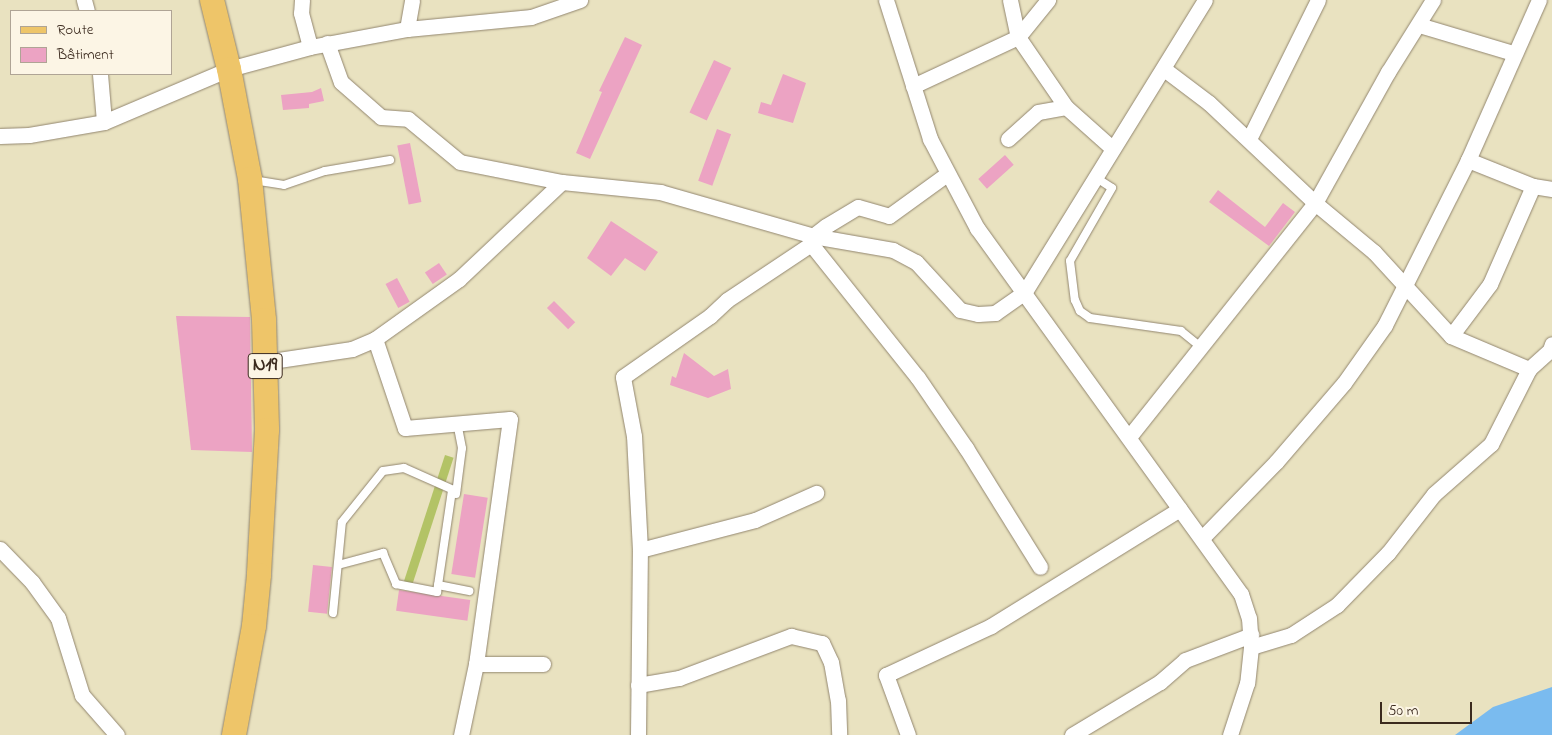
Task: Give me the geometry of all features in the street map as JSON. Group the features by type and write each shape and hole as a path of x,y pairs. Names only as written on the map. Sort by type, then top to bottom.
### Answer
{"main road":[{"name":"N19","path":"212,0 229,69 250,179 265,362 267,430 259,575 254,626 234,735"}],"street":[{"path":"302,0 302,13 310,47"},
{"path":"408,29 412,0"},
{"path":"0,136 29,135 104,122 229,69 310,47 408,29 531,17 580,0"},
{"path":"886,0 930,139 977,228 1180,509 1203,537 1241,594 1251,641 1247,683 1230,735"},
{"path":"1010,0 1018,37 1066,107 1112,148"},
{"path":"913,86 1018,37 1048,0"},
{"path":"328,44 341,82 381,118 408,119 460,162 562,182 660,192 812,240 868,244 908,257 928,274 960,310 969,313 995,313 1024,292 1112,148 1164,70 1205,0"},
{"path":"1249,139 1318,0"},
{"path":"1129,437 1202,348 1315,203 1388,72 1433,0"},
{"path":"1203,537 1276,462 1344,383 1385,325 1468,160 1513,53 1539,0"},
{"path":"1419,25 1513,53"},
{"path":"1164,70 1209,103 1315,203 1406,284 1451,336 1529,369"},
{"path":"100,75 104,122"},
{"path":"1008,139 1038,112 1066,107"},
{"path":"1468,160 1532,186 1552,189"},
{"path":"638,735 640,550 634,436 623,377 710,316 727,300 858,207 889,216 947,174"},
{"path":"265,362 352,348 375,340 459,279 562,182"},
{"path":"1451,336 1490,284 1532,186"},
{"path":"812,240 918,378 966,448 1040,567"},
{"path":"375,340 405,428 457,422 510,419 476,664 462,735"},
{"path":"1072,735 1160,682 1185,660 1251,641 1290,635 1337,605 1388,553 1434,494 1491,444 1529,369 1550,350 1552,344"},
{"path":"640,550 755,520 816,492"},
{"path":"908,735 886,675 991,626 1180,509"},
{"path":"0,549 32,582 58,618 82,695 117,735"},
{"path":"638,685 679,678 791,636 822,643 831,662 838,700 839,735"},
{"path":"476,664 543,664"}],"lane":[{"path":"250,179 284,185 325,171 390,160"},
{"path":"1095,177 1112,188 1070,261 1075,300 1080,311 1090,318 1181,331 1202,348"},
{"path":"338,565 383,553 394,580 400,586 437,592 462,448 457,422"},
{"path":"333,613 342,522 383,471 404,468 454,491"},
{"path":"454,491 454,508"},
{"path":"438,585 469,591"}],"green space":[{"path":"445,455 454,458 412,587 403,584"}],"water":[{"path":"1552,687 1552,735 1455,735 1493,707"}],"building":[{"path":"625,37 642,45 590,159 576,153 602,92 599,91"},
{"path":"714,60 731,68 707,121 689,113"},
{"path":"783,74 806,83 793,123 758,113 761,102 771,105"},
{"path":"321,88 324,101 309,104 309,108 283,110 281,95 312,92"},
{"path":"717,129 731,134 712,186 698,181"},
{"path":"410,143 421,202 409,204 397,145"},
{"path":"1005,155 1014,165 987,189 978,179"},
{"path":"1218,190 1265,227 1283,203 1295,212 1269,246 1209,202"},
{"path":"611,221 658,252 645,271 625,258 611,276 587,258"},
{"path":"439,263 447,275 433,284 425,273"},
{"path":"397,278 410,302 398,308 386,284"},
{"path":"554,301 575,322 568,329 547,308"},
{"path":"176,316 250,317 252,452 191,450"},
{"path":"684,353 714,376 728,369 731,389 708,398 670,385 672,376 676,378"},
{"path":"464,494 488,498 475,578 451,574"},
{"path":"313,565 332,567 327,614 308,612"},
{"path":"399,590 470,600 467,621 396,611"}]}
